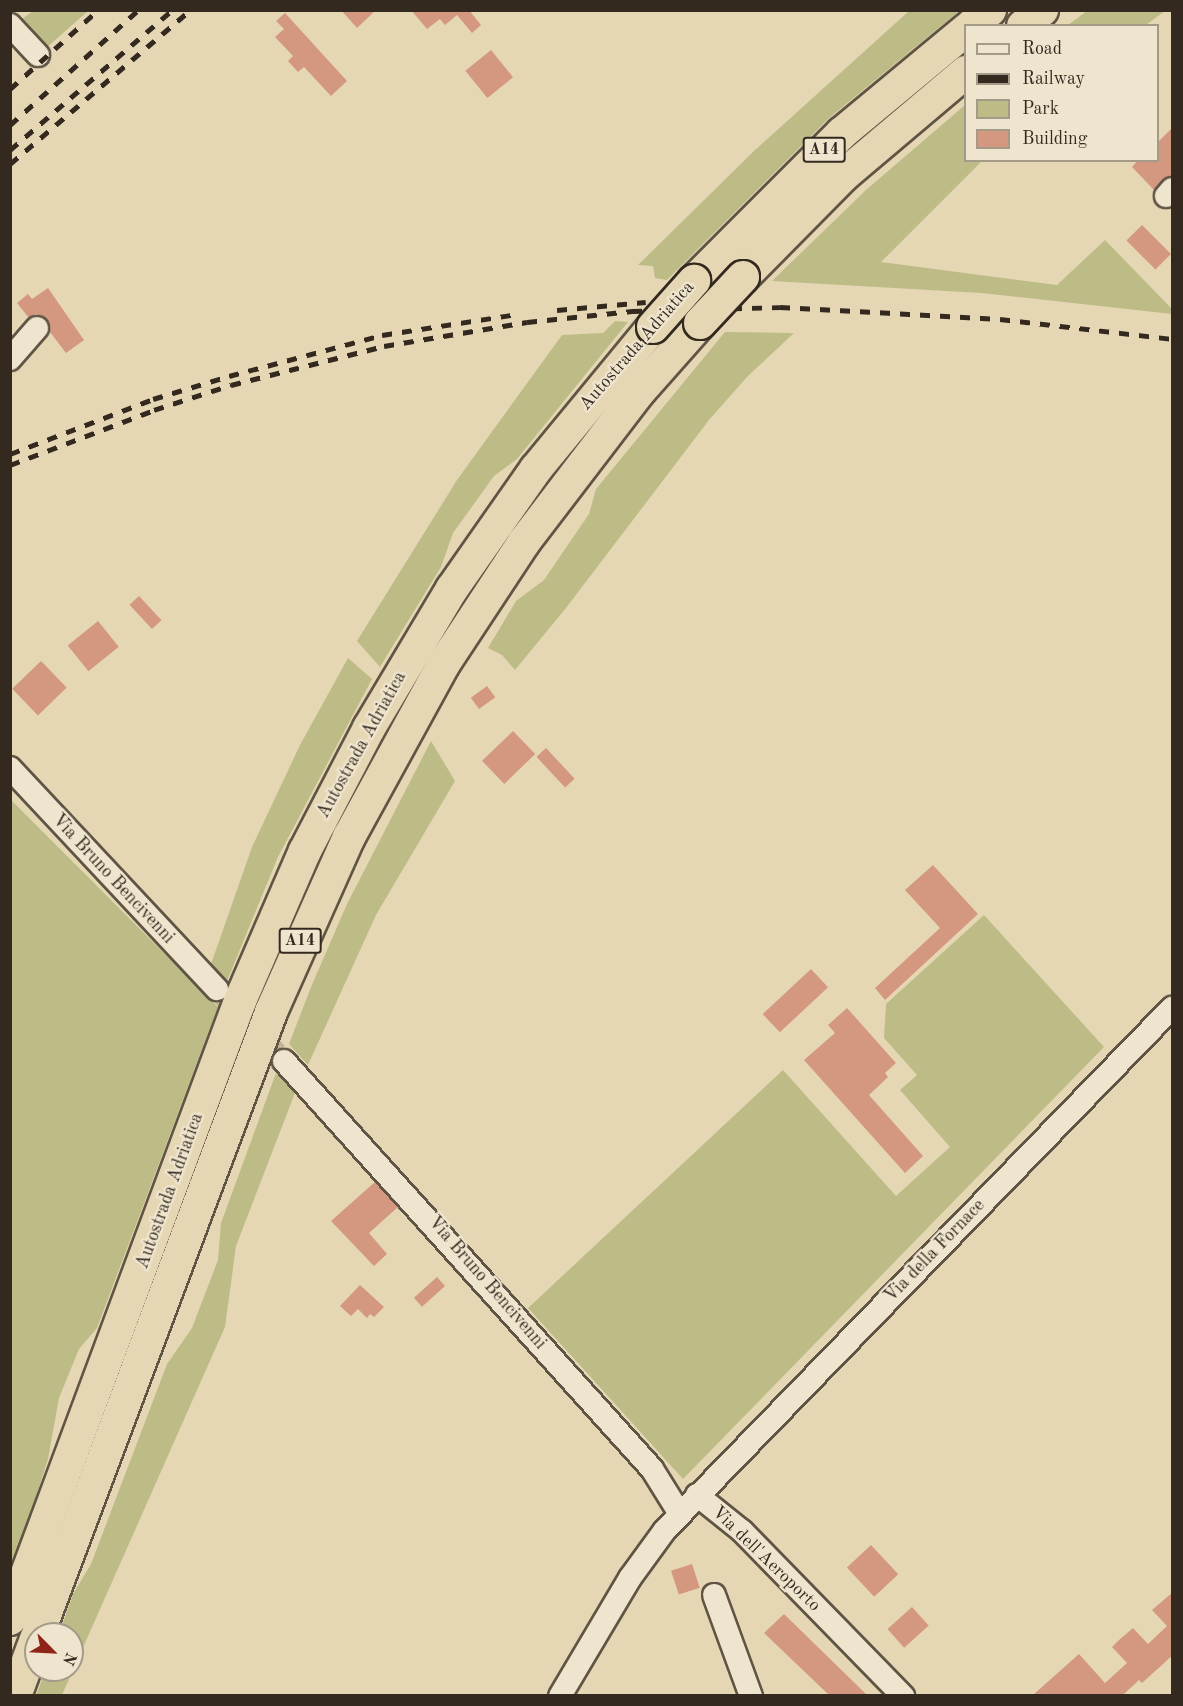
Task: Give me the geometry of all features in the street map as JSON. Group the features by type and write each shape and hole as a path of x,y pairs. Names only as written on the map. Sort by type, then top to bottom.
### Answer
{"highway":[{"path":"973,24 990,10"},
{"path":"1025,24 1042,10"},
{"name":"Autostrada Adriatica","path":"10,1619 240,1001 305,851 369,728 452,589 536,469 694,281 842,133 964,32"},
{"name":"Autostrada Adriatica","path":"42,1622 271,1012 354,827 443,665 524,542 638,393 743,277 844,175 964,74"},
{"path":"15,1695 24,1671"}],"street":[{"path":"10,25 38,55"},
{"path":"10,359 37,327"},
{"name":"Via Bruno Bencivenni","path":"10,768 217,989"},
{"name":"Via della Fornace","path":"698,1495 1173,1008"},
{"name":"Via Bruno Bencivenni","path":"284,1061 652,1469 680,1514"},
{"name":"Via dell'Aeroporto","path":"560,1695 644,1556 698,1495 742,1531 903,1695"},
{"path":"714,1595 751,1695"}],"green space":[{"path":"1087,10 1165,11 1147,24 1069,24"},
{"path":"33,11 88,11 44,50 18,22"},
{"path":"909,11 959,11 828,119 667,280 655,278 653,266 638,265 755,150"},
{"path":"964,106 964,162 981,162 881,262 1057,285 1105,240 1172,309 1172,314 981,293 772,281 866,190"},
{"path":"615,321 628,322 517,459 494,476 453,533 441,567 380,667 357,641 457,480 562,335 603,333"},
{"path":"725,332 794,333 747,377 709,420 566,608 515,670 502,655 488,648 516,601 544,580 589,514 596,489"},
{"path":"348,658 372,679 278,857 227,981 211,964 252,847 300,745"},
{"path":"431,741 455,781 376,915 308,1065 289,1044 347,904"},
{"path":"10,799 218,1007 97,1328 79,1349 59,1398 48,1459 10,1578"},
{"path":"984,915 1104,1047 683,1479 528,1308 783,1070 896,1196 950,1147 900,1090 917,1075 884,1038 886,1004"},
{"path":"276,1073 295,1093 236,1246 225,1327 84,1645 84,1622 63,1622 73,1594 91,1564 167,1364 192,1328 218,1260 221,1223"},
{"path":"41,1682 68,1682 62,1695 36,1695"}],"building":[{"path":"341,10 376,10 357,28"},
{"path":"411,10 469,10 481,25 472,33 457,15 445,25 440,19 427,29"},
{"path":"285,13 347,81 331,96 304,67 298,72 288,61 293,56 275,37 284,29 276,21"},
{"path":"491,50 513,77 487,98 465,71"},
{"path":"1173,127 1173,174 1154,190 1132,167 1136,162 1159,162 1159,141"},
{"path":"1142,225 1171,254 1155,270 1126,241"},
{"path":"48,288 84,340 66,353 50,332 46,318 36,314 29,318 17,303 28,294 32,299"},
{"path":"139,596 162,620 152,629 129,605"},
{"path":"98,621 119,647 88,671 68,646"},
{"path":"41,661 67,688 38,715 12,689"},
{"path":"487,686 495,697 479,709 471,698"},
{"path":"513,731 535,754 504,784 482,761"},
{"path":"546,748 575,779 565,788 536,757"},
{"path":"933,865 978,914 885,1000 875,988 940,928 905,890"},
{"path":"811,969 828,987 780,1032 763,1014"},
{"path":"847,1008 896,1063 885,1073 888,1077 869,1095 923,1156 905,1173 804,1060 835,1033 828,1025"},
{"path":"375,1182 398,1207 369,1233 387,1254 374,1266 331,1221"},
{"path":"437,1277 445,1286 422,1307 414,1298"},
{"path":"360,1285 384,1307 374,1317 370,1314 367,1318 358,1309 351,1316 340,1306"},
{"path":"871,1545 898,1574 874,1597 847,1568"},
{"path":"692,1564 700,1588 679,1595 671,1571"},
{"path":"1173,1592 1173,1655 1142,1683 1139,1680 1123,1695 1033,1695 1079,1654 1105,1683 1127,1663 1112,1647 1133,1628 1148,1644 1167,1626 1152,1610"},
{"path":"912,1607 929,1626 904,1648 887,1629"},
{"path":"784,1614 867,1695 829,1695 764,1633"}],"tunnel":[{"path":"217,989 284,1061"}],"railway":[{"path":"10,89 98,10"},
{"path":"10,125 138,10"},
{"path":"10,150 172,10"},
{"path":"10,164 190,10"},
{"path":"557,310 646,302"},
{"path":"10,465 154,410 231,385 384,346 527,322 632,311 780,307 1000,319 1172,339"},
{"path":"10,454 153,399 229,376 382,335 518,314"}]}
